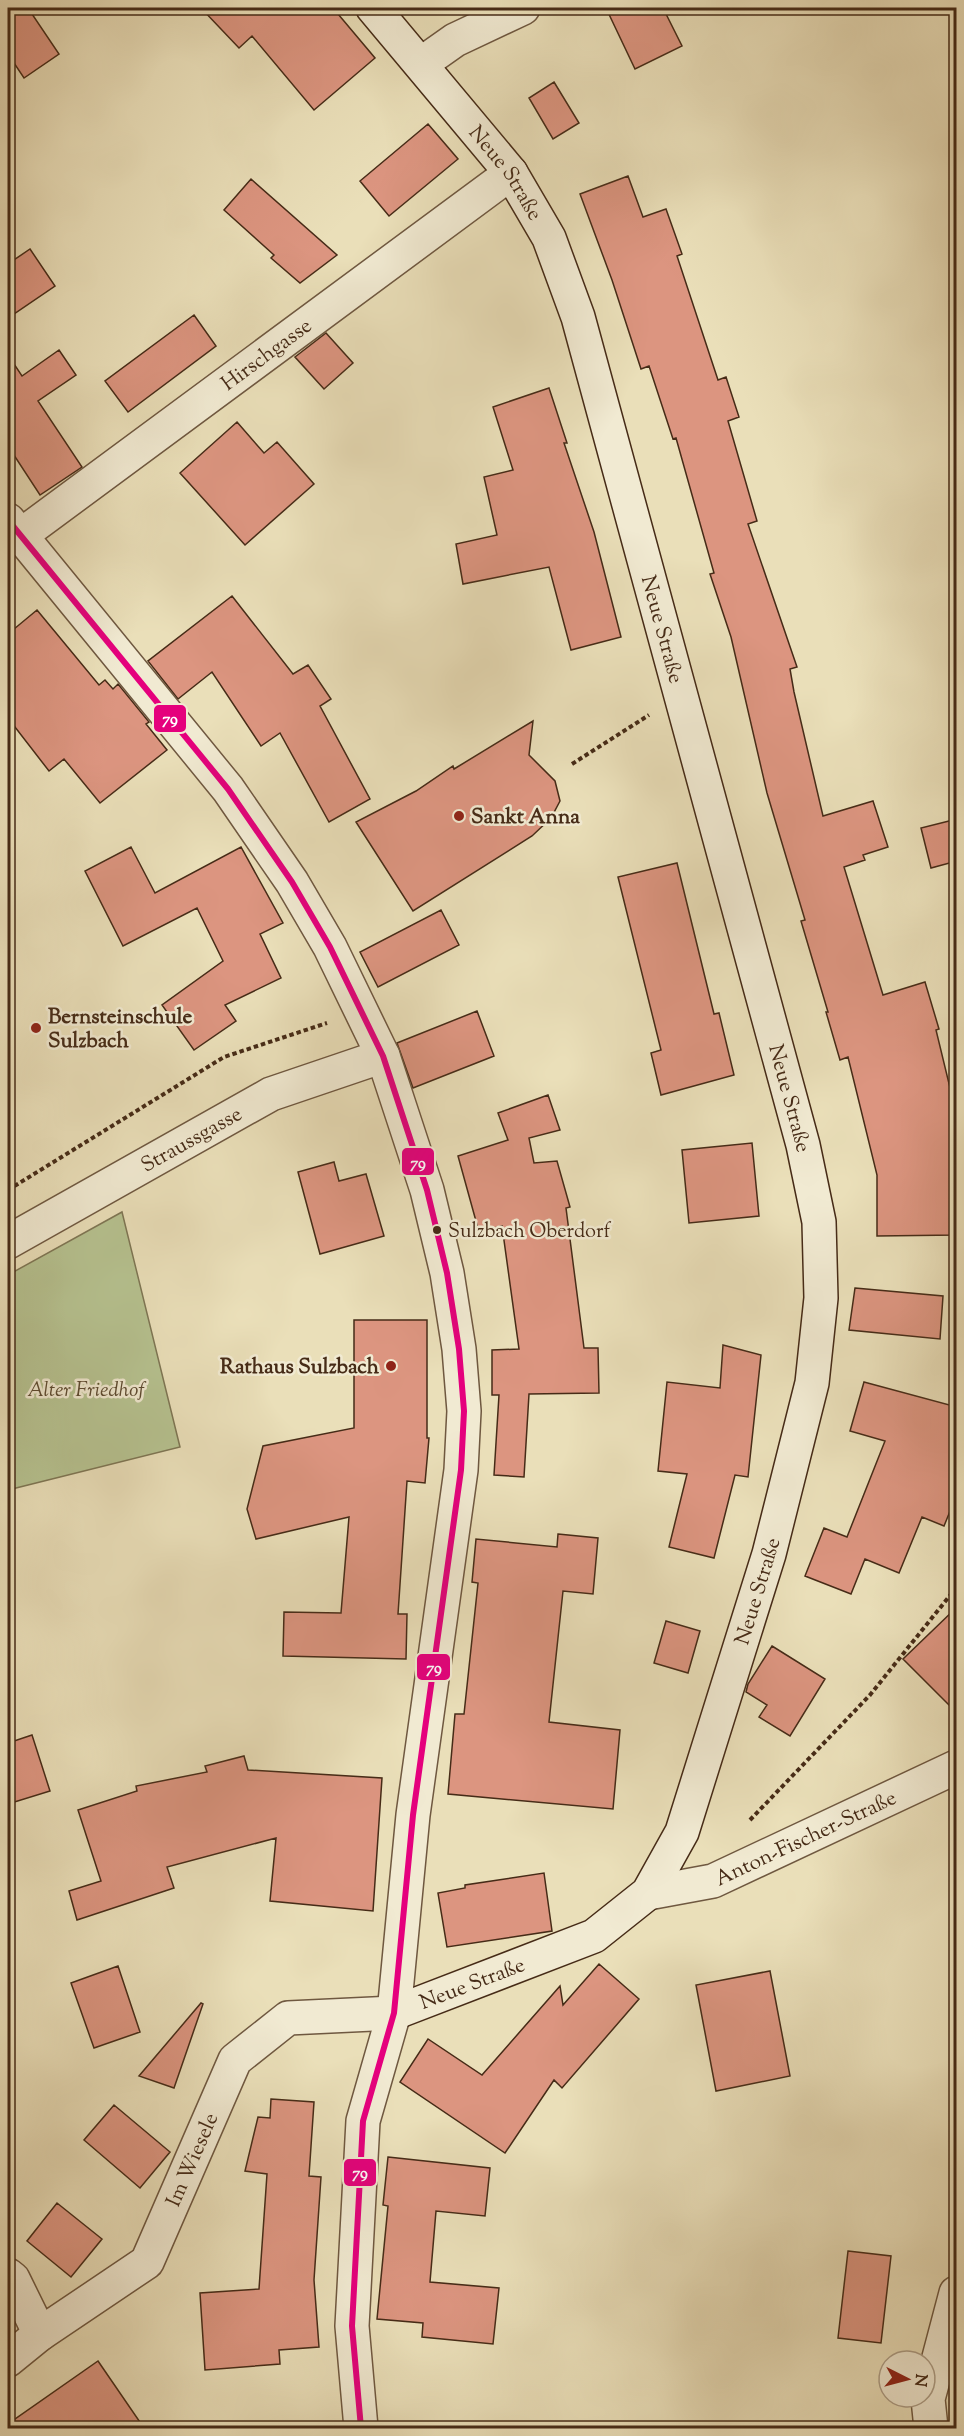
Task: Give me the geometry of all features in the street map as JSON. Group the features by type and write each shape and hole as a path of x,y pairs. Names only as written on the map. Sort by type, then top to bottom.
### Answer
{"street":[{"name":"Neue Straße","path":"373,8 511,173 549,238 578,317 800,1134 819,1222 821,1298 812,1383 769,1554 682,1832 648,1893 594,1936 394,2013"},
{"path":"421,64 455,40 523,8"},
{"name":"Hirschgasse","path":"14,528 511,173"},
{"path":"14,528 228,789 292,882 330,947 383,1056 427,1190 447,1273 459,1349 464,1411 461,1470 413,1815 394,2013 363,2121 352,2326 361,2428"},
{"name":"Straussgasse","path":"8,1242 271,1095 383,1056"},
{"name":"Anton-Fischer-Straße","path":"648,1893 713,1881 957,1767"},
{"name":"Im Wiesele","path":"8,2360 40,2334 147,2262 235,2060 288,2019 394,2013"},
{"path":"8,2275 13,2279 40,2334"},
{"path":"931,2428 928,2399 957,2293"}],"path":[{"path":"572,764 655,711"},
{"path":"8,1190 224,1058 362,1011"},
{"path":"747,1824 870,1695 957,1588"}],"green space":[{"name":"Alter Friedhof","path":"122,1212 180,1447 8,1490 8,1275"}],"building":[{"path":"8,8 28,8 59,54 24,78 8,54"},
{"path":"201,8 333,8 375,58 314,110 252,36 239,48"},
{"path":"606,8 663,8 682,46 635,69"},
{"path":"554,82 579,123 553,139 529,98"},
{"path":"428,124 458,159 389,216 360,181"},
{"path":"628,176 643,217 666,209 682,254 677,256 718,380 726,377 739,417 728,421 757,521 748,524 797,667 790,669 794,692 823,816 873,801 888,847 863,855 865,860 844,867 883,995 925,982 939,1029 936,1030 951,1092 957,1091 957,1235 877,1236 877,1175 848,1057 840,1060 826,1012 828,1012 801,921 805,920 767,793 731,637 710,574 714,573 676,438 673,439 649,366 641,369 612,280 580,194"},
{"path":"251,179 337,255 300,283 271,258 274,255 224,210"},
{"path":"30,249 55,286 8,318 8,264"},
{"path":"194,315 216,346 128,412 105,381"},
{"path":"326,333 353,363 324,389 295,357"},
{"path":"59,350 76,375 38,401 82,467 40,495 8,446 8,355 22,376"},
{"path":"549,388 567,443 564,443 594,532 621,637 571,650 549,567 463,584 456,544 497,535 484,477 513,470 493,407"},
{"path":"237,422 264,453 277,442 314,484 245,545 180,473"},
{"path":"232,596 293,674 308,665 331,699 320,706 370,799 329,822 280,733 261,746 212,672 178,699 148,661"},
{"path":"37,610 99,685 105,680 113,689 118,684 149,722 146,724 167,750 100,803 64,759 49,771 8,718 8,634"},
{"name":"Sankt Anna","path":"533,721 529,755 555,781 560,801 551,818 532,836 413,911 356,822 416,791 453,766 454,769"},
{"path":"957,819 957,861 931,868 921,828"},
{"path":"131,847 155,893 241,847 283,923 260,934 281,978 225,1005 236,1021 194,1050 162,1005 223,961 197,908 123,946 85,871"},
{"path":"677,863 714,1014 719,1013 734,1075 661,1095 651,1053 661,1050 618,877"},
{"path":"441,910 459,945 378,987 360,952"},
{"path":"477,1011 494,1056 413,1088 397,1043"},
{"path":"548,1095 560,1130 529,1138 534,1163 557,1161 570,1207 566,1208 584,1348 598,1348 599,1393 529,1394 524,1477 494,1475 499,1395 492,1395 492,1350 519,1349 502,1226 479,1232 458,1156 508,1140 498,1113"},
{"path":"752,1143 759,1216 689,1223 682,1150"},
{"path":"334,1162 339,1181 366,1174 384,1236 320,1254 298,1172"},
{"path":"855,1288 943,1296 940,1339 849,1330"},
{"path":"354,1320 427,1320 427,1438 429,1438 425,1483 407,1481 398,1614 407,1614 406,1659 283,1656 284,1612 341,1613 349,1517 256,1539 247,1509 263,1446 354,1428"},
{"path":"723,1345 761,1355 748,1477 735,1475 714,1558 669,1547 687,1474 658,1471 667,1382 720,1388"},
{"path":"864,1382 957,1407 957,1454 950,1480 957,1483 957,1494 944,1526 922,1517 899,1573 865,1559 851,1594 805,1576 824,1528 847,1537 885,1441 850,1431"},
{"path":"558,1534 598,1538 593,1594 563,1591 549,1722 620,1730 613,1809 448,1794 455,1714 464,1714 478,1583 472,1582 476,1539 557,1547"},
{"path":"957,1607 957,1713 903,1659"},
{"path":"666,1621 700,1631 688,1673 654,1663"},
{"path":"772,1646 825,1679 790,1736 759,1717 767,1705 746,1692 748,1684"},
{"path":"32,1735 50,1791 8,1804 8,1743"},
{"path":"244,1756 248,1770 382,1778 373,1911 270,1901 276,1838 167,1867 174,1888 77,1920 69,1891 101,1881 78,1810 137,1791 136,1786 207,1772 205,1766"},
{"path":"544,1873 552,1931 447,1947 438,1893 465,1888 465,1885"},
{"path":"599,1964 639,1999 562,2088 554,2080 505,2153 400,2082 428,2039 482,2075 560,1986 563,2005"},
{"path":"118,1966 140,2032 94,2048 71,1983"},
{"path":"770,1971 790,2076 716,2091 696,1985"},
{"path":"201,2003 203,2004 174,2088 139,2076"},
{"path":"271,2099 314,2102 309,2176 321,2177 314,2280 319,2347 279,2350 280,2364 205,2370 200,2293 259,2289 267,2174 245,2171 258,2117 270,2118"},
{"path":"114,2105 170,2152 140,2188 84,2140"},
{"path":"388,2157 490,2168 485,2216 436,2211 430,2282 499,2288 493,2344 422,2337 423,2323 377,2319 388,2206 383,2205"},
{"path":"57,2203 102,2239 71,2277 27,2241"},
{"path":"848,2251 891,2256 881,2343 838,2338"},
{"path":"98,2361 144,2428 8,2428 8,2424"}],"transit line":[{"name":"79","path":"8,520 228,789 292,882 330,947 383,1056 427,1190 447,1273 459,1349 464,1411 461,1470 413,1815 394,2013 363,2121 352,2326 361,2428"}],"place":[{"name":"Sankt Anna","path":"459,816"},
{"name":"Bernsteinschule Sulzbach","path":"36,1028"},
{"name":"Sulzbach Oberdorf","path":"437,1230"},
{"name":"Rathaus Sulzbach","path":"391,1366"}]}
